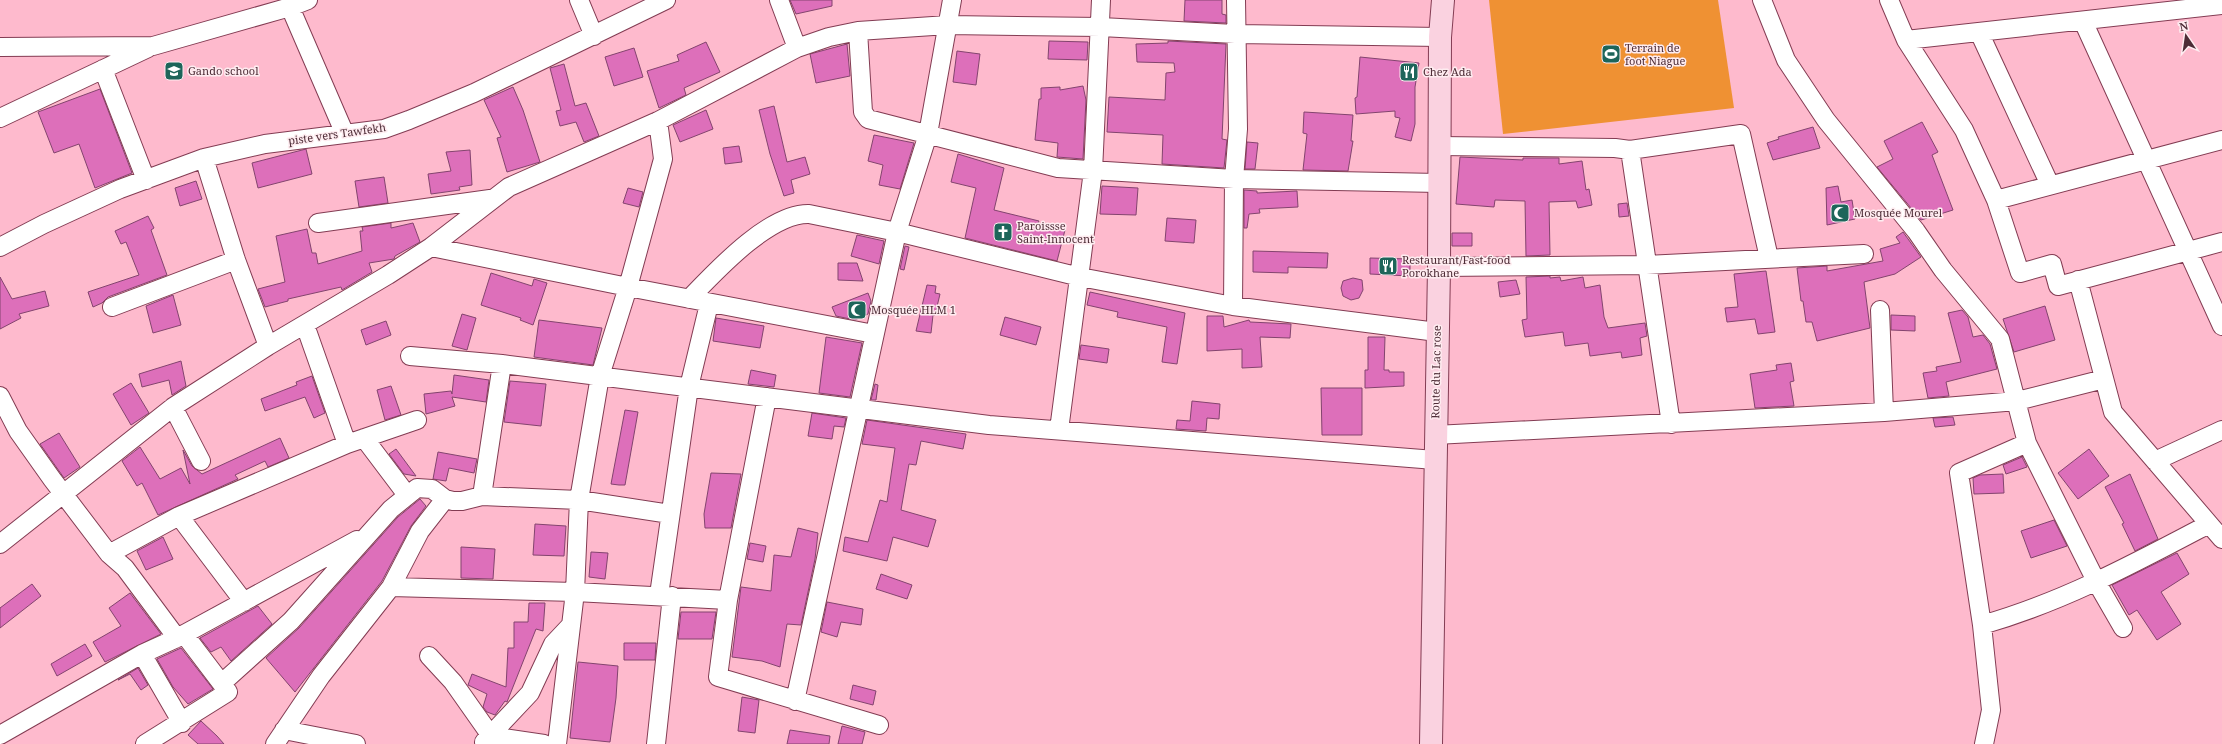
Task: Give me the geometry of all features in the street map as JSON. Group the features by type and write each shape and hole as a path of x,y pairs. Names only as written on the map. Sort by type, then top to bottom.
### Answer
{"main road":[{"name":"Route du Lac rose","path":"1431,744 1439,267 1440,37 1443,0"}],"street":[{"path":"0,118 153,46 290,7 308,0"},
{"path":"579,0 594,36"},
{"name":"piste vers Tawfekh","path":"0,247 44,224 146,180 204,158 264,144 344,132 384,128 409,120 474,93 666,0"},
{"path":"779,0 798,48"},
{"path":"795,701 861,407 874,334 897,232 928,134 952,0"},
{"path":"1059,430 1093,171 1101,27 1101,0"},
{"path":"1233,306 1234,179 1238,129 1235,34 1236,0"},
{"path":"1762,0 1786,60 1826,120 1916,231 1943,270 2000,339 2027,443 2097,583 2123,628"},
{"path":"1889,0 1906,40 1964,130 1996,200 2020,273 2052,264 2058,286 2222,242"},
{"path":"1906,40 2222,5"},
{"path":"290,7 344,132"},
{"path":"2082,21 2222,326"},
{"path":"0,544 173,407 268,346 305,326 431,247 491,199 509,187 658,121 798,48 829,37 858,31 948,25 1101,27 1235,34 1440,37"},
{"path":"858,31 865,115 868,119 1049,166 1093,171 1234,179 1439,183"},
{"path":"1979,32 2050,185"},
{"path":"0,48 153,46"},
{"path":"103,69 146,180"},
{"path":"557,744 575,592 579,500 600,376 628,287 663,159 658,121"},
{"path":"1439,146 1615,148 1630,150 1741,134 1769,258"},
{"path":"1996,200 2222,140"},
{"path":"1630,150 1670,424"},
{"path":"204,158 236,260 268,346"},
{"path":"318,224 491,199"},
{"path":"689,299 718,268 754,238 788,217 797,214 809,214 897,232 1080,277 1233,306 1437,332"},
{"path":"431,247 710,304 874,334"},
{"path":"1439,267 1646,265 1864,254"},
{"path":"112,307 236,260"},
{"path":"2078,280 2113,412 2222,539"},
{"path":"656,744 670,514 689,387 710,304"},
{"path":"1880,310 1884,412"},
{"path":"305,326 355,441 407,495"},
{"path":"410,356 502,364 767,397 861,407 988,425 1435,460"},
{"path":"482,496 502,364"},
{"path":"1435,435 1884,412 2017,401 2104,379"},
{"path":"0,396 18,431 110,554 125,568 228,692 182,723 145,744"},
{"path":"767,397 728,600 718,677 879,725"},
{"path":"173,407 201,461"},
{"path":"110,554 180,516 355,441 417,420"},
{"path":"2154,461 2222,430"},
{"path":"1984,744 1991,710 1982,625 1959,473 2027,443"},
{"path":"222,683 291,621 391,509 417,488 427,487 444,499 462,501 482,496 579,500 670,514"},
{"path":"351,744 279,737 321,676 391,587 420,531 444,499"},
{"path":"180,516 244,602"},
{"path":"1982,625 2026,612 2097,583 2209,524"},
{"path":"0,735 142,654 181,636 370,533"},
{"path":"391,587 575,592 728,600"},
{"path":"487,740 530,693 553,644 570,627"},
{"path":"142,654 182,723"},
{"path":"429,656 453,682 487,740"},
{"path":"487,740 544,744"}],"shaded area":[{"name":"Terrain de foot Niague","path":"1489,0 1718,0 1734,108 1503,134"}],"building":[{"path":"790,0 832,0 832,6 796,14"},
{"path":"1185,0 1222,0 1222,14 1226,15 1226,23 1184,21"},
{"path":"1049,41 1088,42 1087,60 1048,59"},
{"path":"1168,41 1226,44 1222,139 1227,140 1224,168 1162,164 1163,135 1107,132 1109,97 1165,100 1166,73 1175,72 1174,63 1137,62 1136,44 1168,43"},
{"path":"706,42 720,72 684,88 686,95 659,108 647,71 679,61 677,55"},
{"path":"847,44 850,76 816,83 810,54"},
{"path":"634,48 643,77 614,86 605,57"},
{"path":"957,51 980,54 976,85 953,82"},
{"path":"1360,57 1419,63 1415,87 1415,124 1411,141 1395,137 1400,118 1395,117 1395,111 1356,114 1355,98 1357,97"},
{"path":"564,64 575,106 586,103 599,136 584,142 576,122 560,126 556,111 561,110 550,68"},
{"path":"1083,86 1086,100 1083,159 1057,157 1058,143 1035,140 1039,99 1041,99 1041,88 1060,87 1060,90"},
{"path":"513,87 523,110 540,162 507,172 497,138 501,137 484,100"},
{"path":"100,89 132,173 95,188 79,144 54,153 38,112"},
{"path":"774,106 787,162 805,157 810,174 791,180 794,193 784,196 770,154 759,110"},
{"path":"706,110 713,129 680,142 673,125"},
{"path":"1304,112 1353,115 1351,141 1353,141 1348,171 1303,170 1307,134 1303,133"},
{"path":"1922,122 1938,152 1932,155 1953,210 1921,220 1877,167 1893,159 1884,141"},
{"path":"1813,127 1820,148 1773,160 1767,143 1779,139 1778,137"},
{"path":"874,135 914,143 900,189 879,185 883,165 868,161"},
{"path":"1247,142 1258,143 1255,169 1245,169"},
{"path":"739,146 742,162 725,164 723,148"},
{"path":"306,149 312,174 258,188 252,163"},
{"path":"470,150 472,185 459,187 460,190 431,194 428,174 451,171 446,152"},
{"path":"958,154 1004,168 994,210 1039,221 1038,223 1065,230 1057,261 965,238 976,188 951,182"},
{"path":"1460,157 1523,160 1523,158 1559,158 1559,164 1582,161 1586,190 1589,189 1592,205 1578,208 1576,201 1549,202 1550,255 1526,256 1525,201 1495,200 1494,207 1456,204"},
{"path":"384,177 388,203 359,207 355,181"},
{"path":"196,181 202,199 180,206 175,188"},
{"path":"1102,186 1138,188 1136,215 1100,214"},
{"path":"1838,186 1841,202 1852,200 1855,219 1827,225 1826,188"},
{"path":"628,188 643,192 639,207 623,203"},
{"path":"1244,190 1257,191 1257,193 1297,191 1298,207 1259,209 1260,213 1249,214 1247,228 1244,228"},
{"path":"1627,203 1629,216 1619,217 1618,204"},
{"path":"148,216 154,228 151,230 167,275 108,297 102,303 93,307 88,292 139,275 126,242 121,244 115,231"},
{"path":"1167,218 1196,220 1194,243 1165,241"},
{"path":"391,223 391,228 413,223 420,242 395,256 394,259 369,263 372,272 342,290 341,287 288,299 288,301 265,307 258,289 285,282 276,236 307,229 312,253 316,253 318,264 362,251 360,231 363,231 362,227"},
{"path":"1903,232 1921,257 1895,274 1864,282 1870,328 1817,341 1812,322 1806,322 1803,301 1801,301 1797,268 1827,266 1827,271 1883,261 1880,249 1900,243 1896,237"},
{"path":"1452,233 1472,233 1472,246 1452,246"},
{"path":"857,235 884,241 879,264 851,256"},
{"path":"905,246 909,247 904,270 900,269"},
{"path":"1253,251 1328,253 1327,268 1288,267 1288,273 1253,272"},
{"path":"1370,258 1410,259 1410,276 1370,274"},
{"path":"838,263 857,263 863,281 838,280"},
{"path":"1766,271 1775,332 1758,334 1755,319 1727,322 1725,308 1738,307 1734,274"},
{"path":"491,273 532,286 534,279 547,283 533,325 520,320 521,318 481,305"},
{"path":"1550,276 1550,278 1560,277 1561,281 1583,277 1585,288 1600,285 1604,317 1608,328 1645,323 1647,336 1640,338 1642,355 1622,358 1621,352 1590,356 1588,343 1565,346 1563,332 1525,337 1522,320 1527,319 1526,277"},
{"path":"0,277 12,299 45,291 49,306 19,314 21,318 0,329"},
{"path":"1353,278 1362,280 1363,290 1359,298 1351,300 1343,296 1341,288 1343,281"},
{"path":"1516,280 1520,294 1500,297 1498,282"},
{"path":"927,285 936,286 935,293 940,294 935,315 933,315 931,333 916,331"},
{"path":"1090,292 1185,313 1177,364 1162,362 1167,327 1117,317 1118,312 1087,305"},
{"path":"868,293 871,301 868,314 855,320 836,316 832,307"},
{"path":"173,295 181,325 153,333 146,306"},
{"path":"2045,306 2055,340 2014,352 2003,319"},
{"path":"1962,310 1968,317 1973,337 1983,335 1990,344 1997,369 1946,382 1949,396 1928,398 1923,373 1937,371 1936,367 1961,362 1948,313"},
{"path":"462,314 476,318 467,350 452,346"},
{"path":"1891,315 1915,316 1915,331 1891,330"},
{"path":"1207,316 1223,316 1224,327 1249,320 1250,322 1291,324 1290,338 1260,337 1262,367 1242,368 1242,349 1207,351"},
{"path":"1005,317 1041,327 1036,345 1000,335"},
{"path":"716,318 764,326 760,348 713,341"},
{"path":"539,320 602,328 593,365 534,357"},
{"path":"386,321 391,335 366,345 361,330"},
{"path":"826,337 862,343 850,397 819,393"},
{"path":"1368,337 1385,337 1384,370 1389,370 1389,372 1404,372 1404,386 1365,388 1365,370 1368,370"},
{"path":"1081,345 1109,349 1107,363 1079,359"},
{"path":"181,361 186,386 172,395 169,380 142,387 139,374"},
{"path":"1791,363 1794,381 1790,382 1794,406 1755,408 1750,374 1777,370 1776,365"},
{"path":"751,370 776,375 774,387 748,384"},
{"path":"454,375 489,380 486,402 452,397 455,406 426,414 424,394 451,391 452,394"},
{"path":"312,376 325,413 314,418 305,397 265,411 261,399 297,385 296,382"},
{"path":"510,381 546,384 541,426 504,422"},
{"path":"131,383 149,413 131,425 113,394"},
{"path":"875,384 878,385 876,400 871,400"},
{"path":"391,386 401,415 385,420 377,390"},
{"path":"1321,388 1362,388 1362,435 1322,435"},
{"path":"1192,401 1220,404 1219,419 1207,418 1206,431 1176,429 1177,420 1190,421"},
{"path":"625,410 638,412 625,485 611,484"},
{"path":"812,413 846,418 844,427 834,426 832,439 808,436"},
{"path":"1953,417 1955,425 1935,427 1933,418"},
{"path":"867,420 966,434 963,449 921,441 916,465 909,464 901,510 936,520 928,547 893,537 887,561 843,551 845,537 868,542 880,500 887,502 895,448 862,444"},
{"path":"59,433 80,467 64,478 40,444"},
{"path":"280,438 289,458 268,467 265,461 235,475 238,479 158,515 142,483 137,486 122,461 140,447 160,479 181,468 190,484 183,450 192,466 202,474"},
{"path":"396,449 416,476 404,474 389,454"},
{"path":"2089,449 2109,476 2078,499 2058,473"},
{"path":"438,452 477,459 474,473 449,468 446,481 433,479"},
{"path":"2022,457 2027,467 2006,474 2003,465"},
{"path":"711,473 741,474 731,528 705,528 704,514"},
{"path":"2003,474 2004,493 1974,494 1973,478 1980,475"},
{"path":"2130,474 2158,539 2135,551 2122,524 2124,523 2105,487"},
{"path":"420,499 426,506 411,526 382,581 295,692 266,658 299,628 398,517"},
{"path":"2054,520 2067,546 2031,558 2021,531"},
{"path":"535,524 566,526 564,556 533,555"},
{"path":"798,528 818,533 815,559 801,625 787,624 780,667 762,661 732,657 741,587 771,591 774,555 791,557"},
{"path":"163,537 173,559 146,570 137,551"},
{"path":"750,543 766,546 763,562 747,559"},
{"path":"461,547 495,549 493,579 461,578"},
{"path":"591,552 608,553 605,579 589,577"},
{"path":"2177,553 2189,574 2161,592 2181,624 2157,640 2137,610 2129,615 2112,585"},
{"path":"881,574 912,585 907,599 876,589"},
{"path":"32,584 41,596 0,628 0,608"},
{"path":"130,593 161,634 105,662 93,642 121,626 109,608"},
{"path":"827,602 863,609 861,625 841,622 837,637 821,632"},
{"path":"529,603 545,603 543,631 536,629 507,702 505,701 495,715 487,712 483,707 487,694 468,685 472,674 506,687 508,648 514,648 514,622 528,622"},
{"path":"258,606 272,624 231,661 221,647 211,652 200,638"},
{"path":"681,612 716,612 712,639 678,639"},
{"path":"624,643 656,643 655,660 624,660"},
{"path":"85,644 92,656 57,676 51,664"},
{"path":"181,648 213,689 188,704 173,687 157,659"},
{"path":"578,662 618,666 616,698 610,742 570,738"},
{"path":"138,668 148,685 141,690 130,674 118,680"},
{"path":"853,685 876,691 873,705 850,699"},
{"path":"742,697 759,700 755,733 738,731"},
{"path":"201,721 224,744 198,744 188,735"},
{"path":"842,726 865,732 862,744 838,744"},
{"path":"790,730 830,736 829,744 787,744"}],"place":[{"name":"Terrain de foot Niague","path":"1611,54"},
{"name":"Gando school","path":"174,71"},
{"name":"Chez Ada","path":"1409,72"},
{"name":"Mosquée Mourel","path":"1840,213"},
{"name":"Paroissse Saint-Innocent","path":"1003,232"},
{"name":"Restaurant/Fast-food Porokhane","path":"1388,266"},
{"name":"Mosquée HLM 1","path":"857,310"}]}
